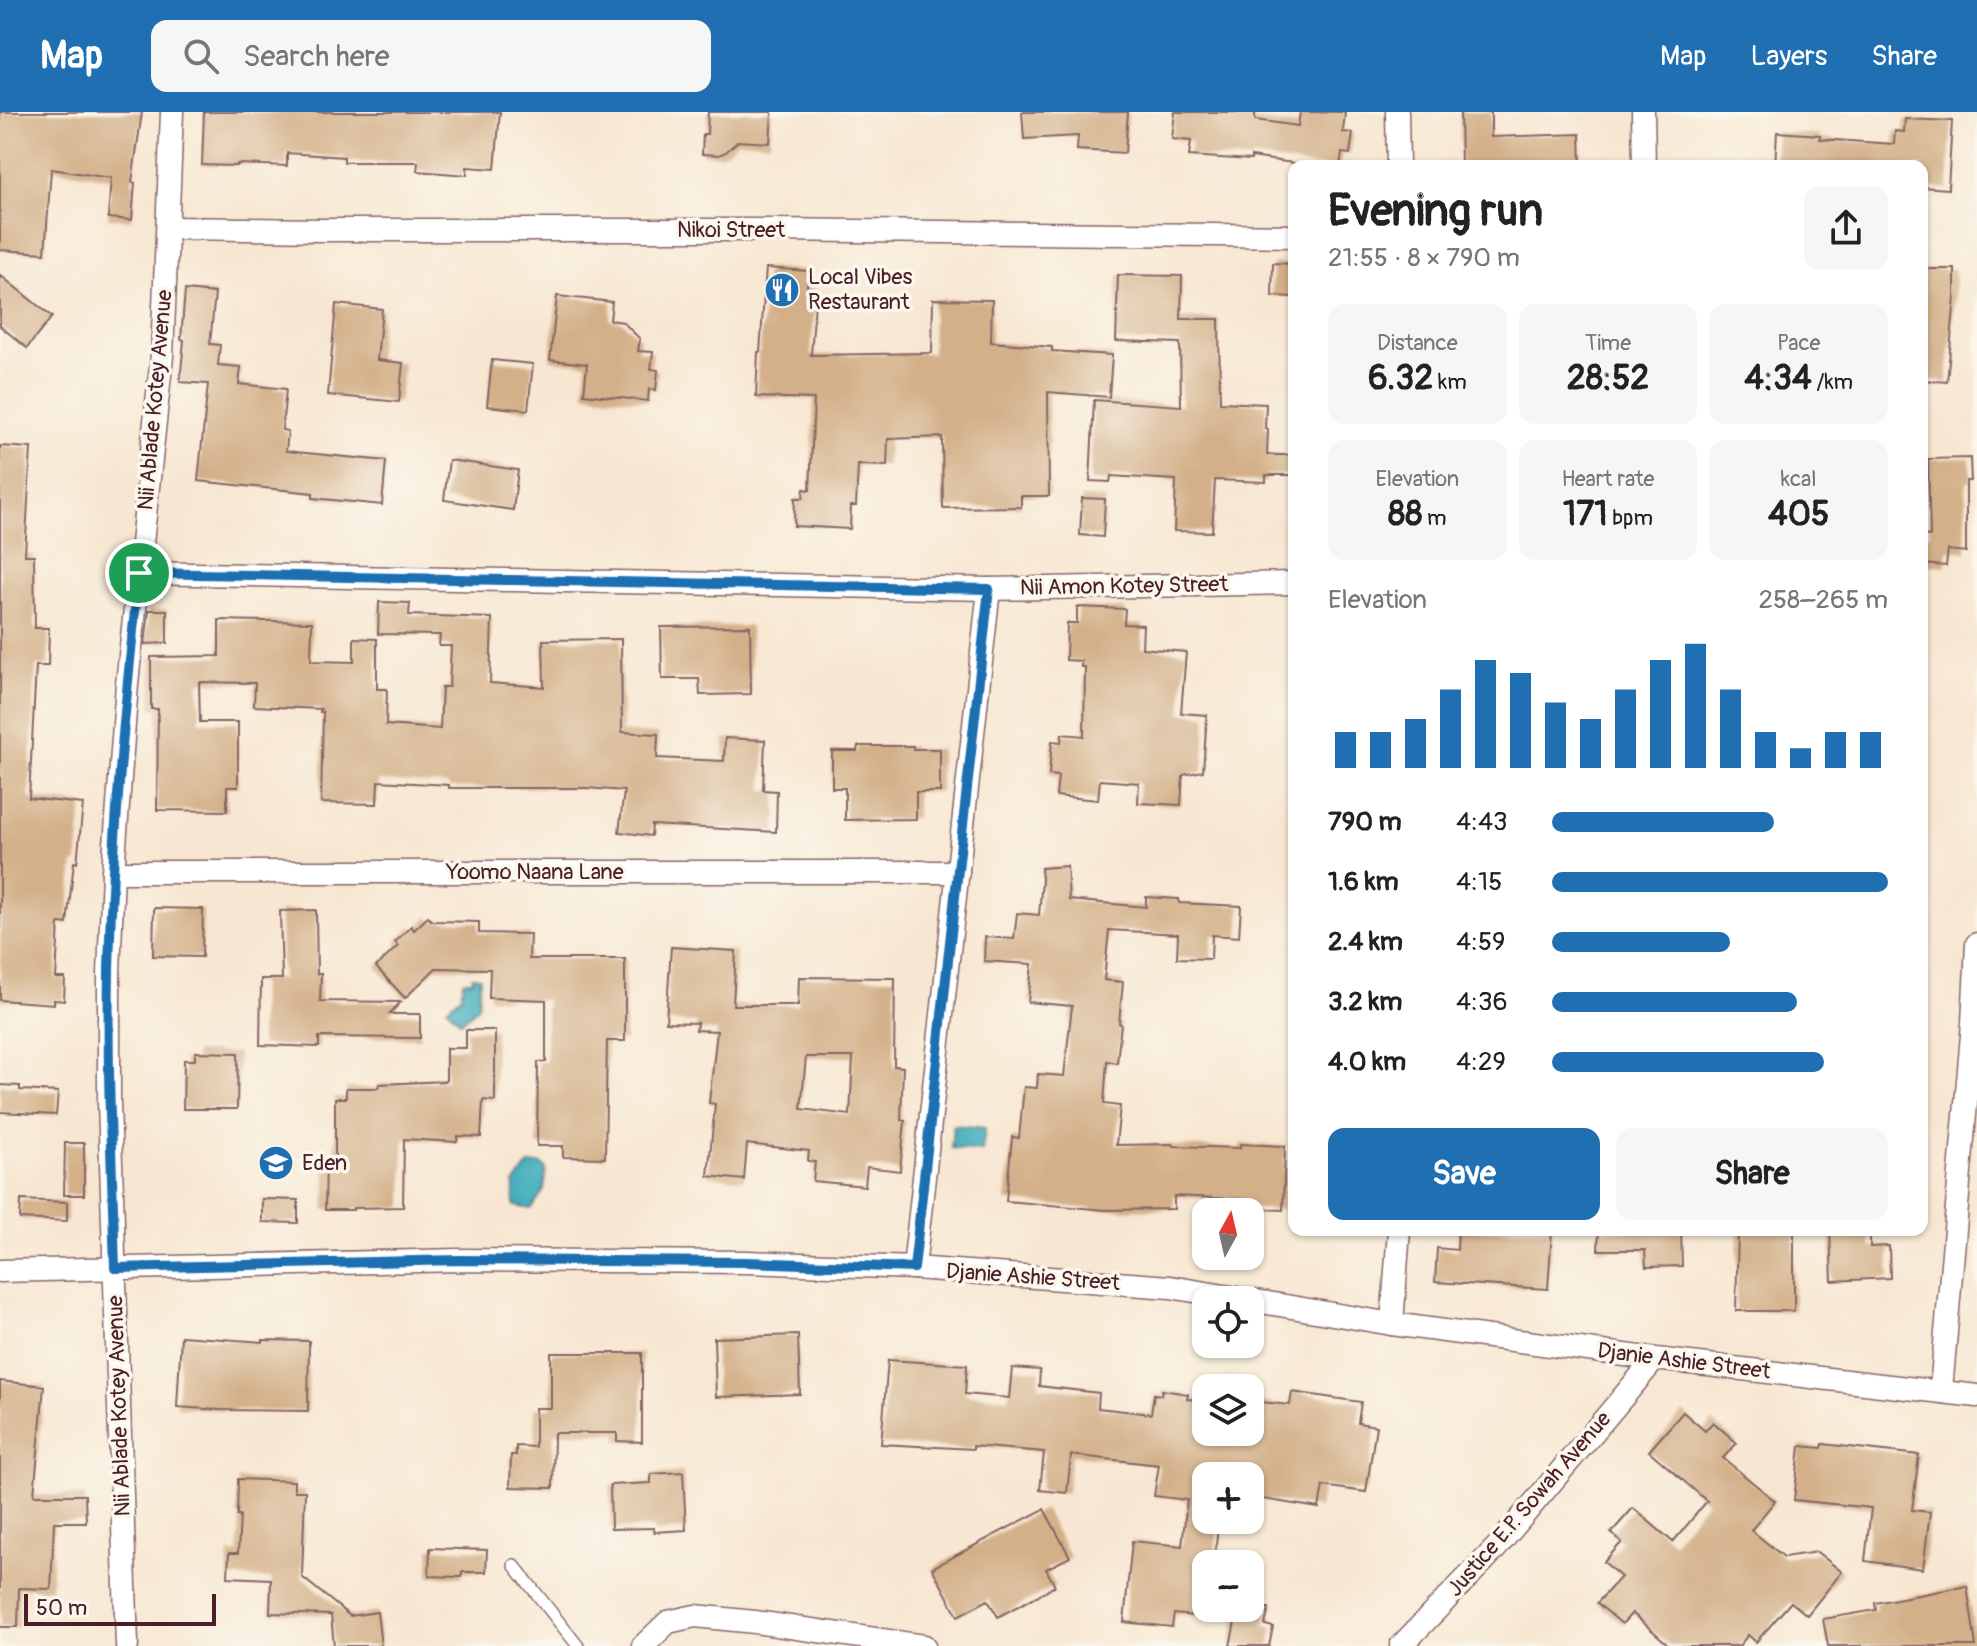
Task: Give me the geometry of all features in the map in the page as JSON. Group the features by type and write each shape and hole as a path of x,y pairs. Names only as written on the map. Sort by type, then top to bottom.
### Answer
{"street":[{"name":"Nii Ablade Kotey Avenue","path":"127,1646 109,1103 109,973 127,684 162,356 172,112"},
{"path":"1397,112 1398,160"},
{"path":"1643,112 1644,160"},
{"name":"Nikoi Street","path":"169,228 1288,236"},
{"name":"Nii Amon Kotey Street","path":"139,573 989,589 1288,583"},
{"path":"914,1268 989,589"},
{"name":"Yoomo Naana Lane","path":"113,872 958,872"},
{"path":"1941,1390 1975,1023 1977,944"},
{"path":"1392,1324 1399,1236"},
{"name":"Djanie Ashie Street","path":"0,1271 459,1260 748,1262 914,1268 1192,1291"},
{"name":"Djanie Ashie Street","path":"1264,1302 1392,1324 1655,1359 1977,1396"},
{"name":"Justice E.P. Sowah Avenue","path":"1401,1646 1496,1548 1655,1359"},
{"path":"643,1646 668,1622 695,1616 924,1646"}],"lane":[{"path":"514,1565 578,1646"}],"water":[{"path":"473,976 480,977 478,1006 461,1022 447,1008 461,996 463,981 472,981"},
{"path":"953,1125 985,1128 982,1151 951,1148"},
{"path":"541,1164 546,1169 544,1190 531,1209 514,1206 514,1184 529,1165"}],"building":[{"path":"0,112 142,112 132,182 135,183 132,220 108,218 111,178 51,169 45,253 0,250"},
{"path":"204,112 500,112 495,169 467,167 467,175 417,171 418,162 344,162 344,157 287,153 287,166 202,165"},
{"path":"708,112 772,112 770,143 738,141 719,155 702,154"},
{"path":"1022,112 1128,112 1125,153 1077,150 1078,136 1024,139"},
{"path":"1175,112 1255,112 1255,120 1298,126 1300,112 1345,112 1343,132 1353,133 1350,154 1342,153 1341,160 1288,162 1251,157 1251,160 1189,156 1191,141 1172,139"},
{"path":"1460,112 1491,112 1491,137 1580,134 1581,160 1461,160"},
{"path":"1905,119 1952,121 1948,189 1928,187 1928,160 1775,160 1777,132 1820,135 1820,139 1894,144 1895,131 1904,132"},
{"path":"1273,263 1288,264 1288,297 1272,296"},
{"path":"766,268 808,271 807,289 816,289 811,355 932,353 933,299 992,300 991,342 1052,347 1052,351 1112,355 1109,397 1048,392 1049,496 1021,496 1021,507 943,508 942,437 888,439 887,466 858,465 856,506 851,506 850,529 794,526 795,498 803,498 804,489 810,490 814,399 756,397"},
{"path":"1928,269 1955,269 1947,382 1928,380"},
{"path":"0,275 52,317 27,348 0,326"},
{"path":"1118,275 1182,276 1181,319 1219,319 1220,402 1266,404 1267,455 1288,455 1288,475 1266,475 1266,482 1215,480 1212,532 1174,531 1176,480 1111,476 1110,482 1090,481 1094,400 1181,406 1180,343 1116,341"},
{"path":"185,290 215,293 210,344 220,345 218,365 241,367 239,384 286,389 282,430 288,431 286,451 386,461 382,505 313,498 313,493 198,481 208,384 180,382"},
{"path":"557,296 612,302 610,320 623,322 640,339 638,351 653,352 651,369 658,370 656,390 649,389 648,401 584,394 587,364 550,360"},
{"path":"336,304 382,309 377,360 403,363 399,402 328,395"},
{"path":"492,360 533,364 528,410 487,406"},
{"path":"0,446 31,448 25,555 34,555 35,628 49,628 48,666 36,666 29,798 83,804 67,924 59,923 56,978 65,978 64,1001 54,1000 54,1004 0,1000"},
{"path":"1970,458 1971,481 1966,481 1966,552 1948,550 1946,566 1928,564 1928,459"},
{"path":"449,460 518,470 513,510 444,500"},
{"path":"1082,498 1105,499 1103,537 1080,535"},
{"path":"379,602 410,603 409,615 492,618 490,683 544,687 543,640 621,639 622,732 658,734 657,758 724,761 725,738 765,740 763,790 777,791 776,832 652,825 651,836 619,832 624,791 586,788 449,788 449,785 378,781 377,804 321,803 323,712 320,712 321,709 254,706 255,683 199,682 200,722 238,722 238,787 227,787 227,811 157,810 158,709 151,709 151,657 219,656 219,620 312,622 311,661 354,662 354,638 377,639 377,689 387,689 386,725 440,729 442,687 449,687 451,646 439,646 440,635 378,634"},
{"path":"1077,607 1125,609 1124,624 1143,625 1142,648 1186,652 1181,713 1207,715 1203,771 1183,775 1181,805 1138,803 1139,783 1100,780 1098,800 1056,796 1058,776 1049,775 1052,741 1061,742 1062,734 1084,736 1085,667 1081,667 1081,661 1066,660 1067,623 1077,623"},
{"path":"149,610 167,610 167,643 145,644"},
{"path":"750,626 751,694 700,695 699,679 662,679 661,627"},
{"path":"858,746 940,749 940,792 916,792 916,819 845,820 845,788 832,788 832,751 857,751"},
{"path":"1067,866 1069,900 1146,907 1146,897 1179,899 1179,903 1241,906 1239,937 1212,935 1211,959 1177,958 1178,934 1109,930 1104,980 1123,982 1117,1063 1107,1061 1104,1104 1120,1106 1116,1145 1285,1146 1283,1210 1264,1209 1264,1198 1174,1196 1174,1209 1105,1210 1006,1201 1012,1137 1019,1138 1024,1087 1037,1088 1038,1074 1064,1076 1072,1006 1028,1002 1032,964 984,961 985,937 1014,939 1017,913 1039,915 1041,868"},
{"path":"154,908 203,909 202,957 153,956"},
{"path":"316,910 320,1001 401,1002 389,1014 420,1014 420,1038 319,1037 319,1047 260,1045 261,979 282,979 280,911"},
{"path":"428,917 432,921 479,922 479,933 530,934 529,959 625,959 625,1041 607,1041 605,1158 563,1157 563,1146 537,1146 538,1062 546,1062 546,1000 489,998 490,969 436,968 405,998 376,967 398,946 395,942 411,926 414,930"},
{"path":"671,947 736,951 733,1005 798,1005 799,977 895,978 894,1066 903,1067 901,1120 905,1121 900,1171 867,1167 865,1186 813,1181 815,1162 808,1161 809,1151 747,1144 744,1180 708,1176 715,1104 709,1103 717,1031 696,1030 697,1023 666,1022","holes":["806,1057 853,1057 850,1115 801,1109"]},
{"path":"466,1030 495,1030 495,1101 483,1100 481,1137 458,1136 457,1142 404,1139 403,1207 325,1210 326,1161 335,1161 335,1098 346,1098 346,1088 446,1081 446,1048 466,1048"},
{"path":"195,1052 238,1053 237,1109 183,1109 184,1060 195,1060"},
{"path":"0,1085 20,1086 20,1090 58,1092 56,1115 0,1112"},
{"path":"65,1143 84,1143 84,1195 64,1195"},
{"path":"262,1199 298,1200 298,1223 262,1222"},
{"path":"21,1200 67,1202 67,1221 20,1219"},
{"path":"1458,1236 1552,1236 1548,1289 1435,1282 1437,1248 1457,1250"},
{"path":"1599,1236 1681,1236 1682,1266 1646,1267 1645,1250 1598,1250"},
{"path":"1738,1236 1794,1236 1794,1311 1736,1311"},
{"path":"1830,1236 1870,1236 1870,1247 1889,1246 1890,1278 1832,1281"},
{"path":"798,1335 800,1394 716,1397 714,1338"},
{"path":"181,1336 263,1342 309,1341 308,1411 177,1407"},
{"path":"551,1353 642,1353 642,1442 617,1441 617,1433 554,1433 553,1488 510,1487 511,1455 516,1455 516,1446 535,1447 535,1408 551,1408"},
{"path":"888,1360 967,1365 965,1394 1009,1398 1012,1368 1040,1370 1039,1386 1099,1393 1098,1408 1151,1414 1154,1394 1161,1395 1162,1390 1188,1394 1187,1399 1192,1399 1192,1446 1264,1446 1264,1402 1290,1405 1292,1392 1361,1402 1358,1423 1376,1426 1366,1492 1323,1486 1319,1508 1264,1499 1264,1462 1192,1462 1192,1534 1217,1534 1215,1550 1192,1550 1192,1616 1174,1614 1172,1627 1124,1622 1132,1541 1182,1546 1187,1500 1154,1496 1159,1465 1071,1455 1067,1493 1040,1490 1044,1452 973,1446 973,1449 881,1444"},
{"path":"0,1381 44,1386 34,1495 85,1495 86,1522 54,1522 51,1589 19,1588 18,1627 0,1627"},
{"path":"1683,1412 1705,1431 1713,1422 1737,1443 1723,1458 1775,1501 1751,1530 1784,1557 1817,1552 1842,1572 1807,1615 1791,1602 1756,1642 1748,1635 1739,1646 1670,1646 1632,1613 1622,1624 1597,1603 1621,1577 1604,1562 1622,1542 1611,1533 1633,1508 1673,1542 1707,1501 1649,1451"},
{"path":"1823,1444 1919,1455 1912,1510 1930,1512 1923,1569 1865,1561 1871,1508 1794,1500 1800,1446 1822,1448"},
{"path":"683,1472 686,1530 654,1532 654,1528 611,1529 610,1485 651,1483 651,1474"},
{"path":"238,1479 294,1481 294,1491 305,1491 302,1577 350,1616 377,1612 381,1646 334,1646 331,1615 270,1613 271,1579 228,1577 229,1553 238,1553"},
{"path":"1044,1509 1070,1557 1046,1569 1055,1586 998,1617 988,1600 958,1616 932,1568"},
{"path":"430,1548 487,1550 486,1572 462,1572 462,1577 429,1576"},
{"path":"1967,1586 1976,1646 1828,1646 1823,1619 1876,1610 1875,1603"},
{"path":"1264,1608 1269,1608 1265,1625 1273,1627 1269,1646 1230,1646 1235,1622 1264,1622"}],"place":[{"name":"Local Vibes Restaurant","path":"782,290"},
{"name":"Eden","path":"276,1163"}],"route":[{"path":"139,573 989,589 914,1268 748,1262 459,1260 115,1268 109,1103 109,973 127,684 139,573"}]}
